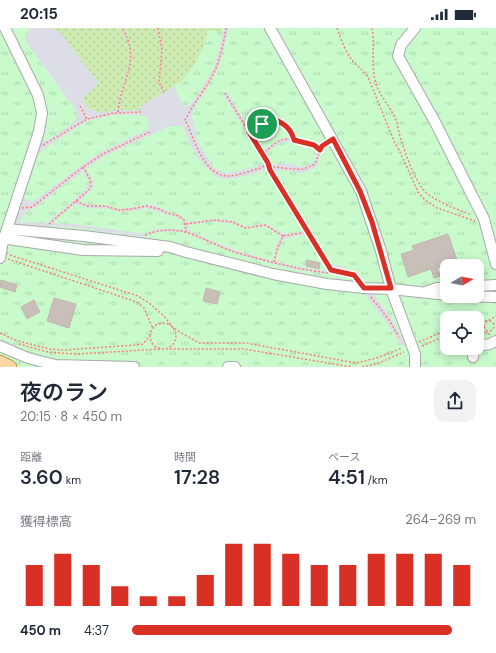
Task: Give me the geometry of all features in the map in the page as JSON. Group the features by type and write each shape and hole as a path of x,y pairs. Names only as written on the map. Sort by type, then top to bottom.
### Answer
{"main road":[{"path":"0,362 10,367"}],"lane":[{"path":"1,256 3,241 39,131 42,113 38,95 5,28"},
{"path":"270,28 333,139 360,191 391,288 415,354 415,366"},
{"path":"415,28 401,45 398,56 435,122 484,219 496,264"},
{"path":"7,229 170,246 186,252 273,274 327,284 364,288 391,288 440,294"},
{"path":"3,241 8,239 83,250 149,250 186,252"},
{"path":"484,286 496,285"},
{"path":"424,293 431,289 440,288"},
{"path":"484,345 496,341"},
{"path":"0,346 28,358 56,365 134,367"},
{"path":"228,367 235,367"}],"path":[{"path":"118,112 119,101 131,58 130,46 122,28"},
{"path":"158,28 162,50 159,82 164,93"},
{"path":"226,28 216,68 185,120 194,142 211,169 220,174 232,176 265,166 302,169 308,168 314,164 322,146 333,139"},
{"path":"337,28 346,52 368,77 394,141 418,192 424,200 437,208 475,221 477,227"},
{"path":"372,28 375,79 379,93 389,107 396,121 402,142 422,189 429,195 474,215"},
{"path":"225,93 331,270 354,275 389,320 400,339"},
{"path":"80,106 86,119"},
{"path":"39,147 86,119 118,112 142,112"},
{"path":"249,132 272,119 285,125 290,131 294,140"},
{"path":"20,208 32,207 83,167 103,154 150,132"},
{"path":"262,154 281,140 294,140 314,145 320,150"},
{"path":"47,224 90,189 92,184 83,167"},
{"path":"76,201 86,206 106,206 118,210 147,206 179,216 186,224 186,232"},
{"path":"186,224 216,220 233,222 246,228 265,225 283,236 307,232"},
{"path":"274,263 278,246 283,236"},
{"path":"1,256 10,255 138,296 164,316 174,328 176,334 176,340 172,346 167,349 64,353 48,352 16,343"},
{"path":"1,256 137,302 144,308 153,329"},
{"path":"484,321 488,321 492,322 494,326 490,331 486,330 484,323 488,321 496,316"},
{"path":"0,333 15,340 37,347 64,350 143,344 153,329 157,325 163,323 169,324 199,343 246,343 356,363 378,358 402,348"},
{"path":"484,332 488,333"},
{"path":"419,342 440,333"},
{"path":"151,334 153,344 161,349 244,349 352,367"},
{"path":"422,346 440,338"},
{"path":"362,367 379,363 404,352"}],"green space":[{"path":"0,28 496,28 496,367 19,367 0,358"},
{"path":"50,28 222,28 221,32 208,30 203,48 191,70 182,81 141,110 98,112 92,111 88,108 85,103 84,96 99,83 59,32"}],"shaded area":[{"path":"30,28 50,28 59,31 99,83 84,97 84,102 88,108 99,113 117,110 118,101 130,58 129,46 120,28 123,28 128,38 132,58 120,101 119,110 134,111 140,110 141,106 163,93 158,82 161,50 157,28 159,28 163,50 159,82 164,92 174,86 184,107 189,106 201,90 214,67 224,28 229,28 218,69 193,110 192,118 197,140 213,167 221,172 235,172 260,165 264,161 223,94 227,92 249,129 272,116 275,116 279,120 287,123 298,139 321,144 328,139 331,143 324,147 317,166 309,171 302,173 280,170 275,171 331,264 346,267 363,283 357,283 353,277 297,270 236,254 184,232 158,231 144,237 72,227 15,225 22,198 33,202 102,151 149,129 146,116 114,115 87,121 49,145 37,155 42,137 45,141 47,141 73,123 77,117 77,112 25,40","holes":["277,122 284,127 289,137 280,139 263,151 251,133 262,125","170,126 180,126 183,127 190,144 200,161 209,171 218,177 226,179 237,178 266,170 303,230 302,232 282,234 265,223 246,227 233,221 216,219 188,222 180,215 168,212 160,207 147,204 118,209 106,205 92,205 79,202 93,187 93,181 86,169 105,156","281,142 308,145 316,152 316,157 313,162 302,167 288,163 272,165 265,154","83,171 89,182 88,187 47,223 17,222 23,217 25,210 30,211","75,204 92,209 106,208 118,212 146,208 178,218 183,221 185,229 157,229 144,234 73,224 52,223","210,221 232,224 246,229 265,226 281,237 276,246 273,261 237,251 189,231 188,225","295,236 306,236 325,267 325,271 297,267 276,261 279,247 284,239"]},
{"path":"362,291 371,291 391,318 406,345 402,346"}],"building":[{"path":"448,234 457,259 440,259 440,267 437,268 440,276 434,278 431,269 408,277 401,254 414,250 412,246"},
{"path":"307,260 320,263 319,269 306,266"},
{"path":"1,280 17,285 15,292 0,287"},
{"path":"206,288 220,292 217,304 203,301"},
{"path":"54,298 76,304 69,328 47,321"},
{"path":"34,300 40,312 27,319 21,307"}],"route":[{"path":"272,119 278,121 285,125 290,131 294,140 314,145 320,150 322,146 333,139 360,191 372,222 391,288 364,288 354,275 331,270 270,170 268,163 249,132 262,124 272,119"}]}
